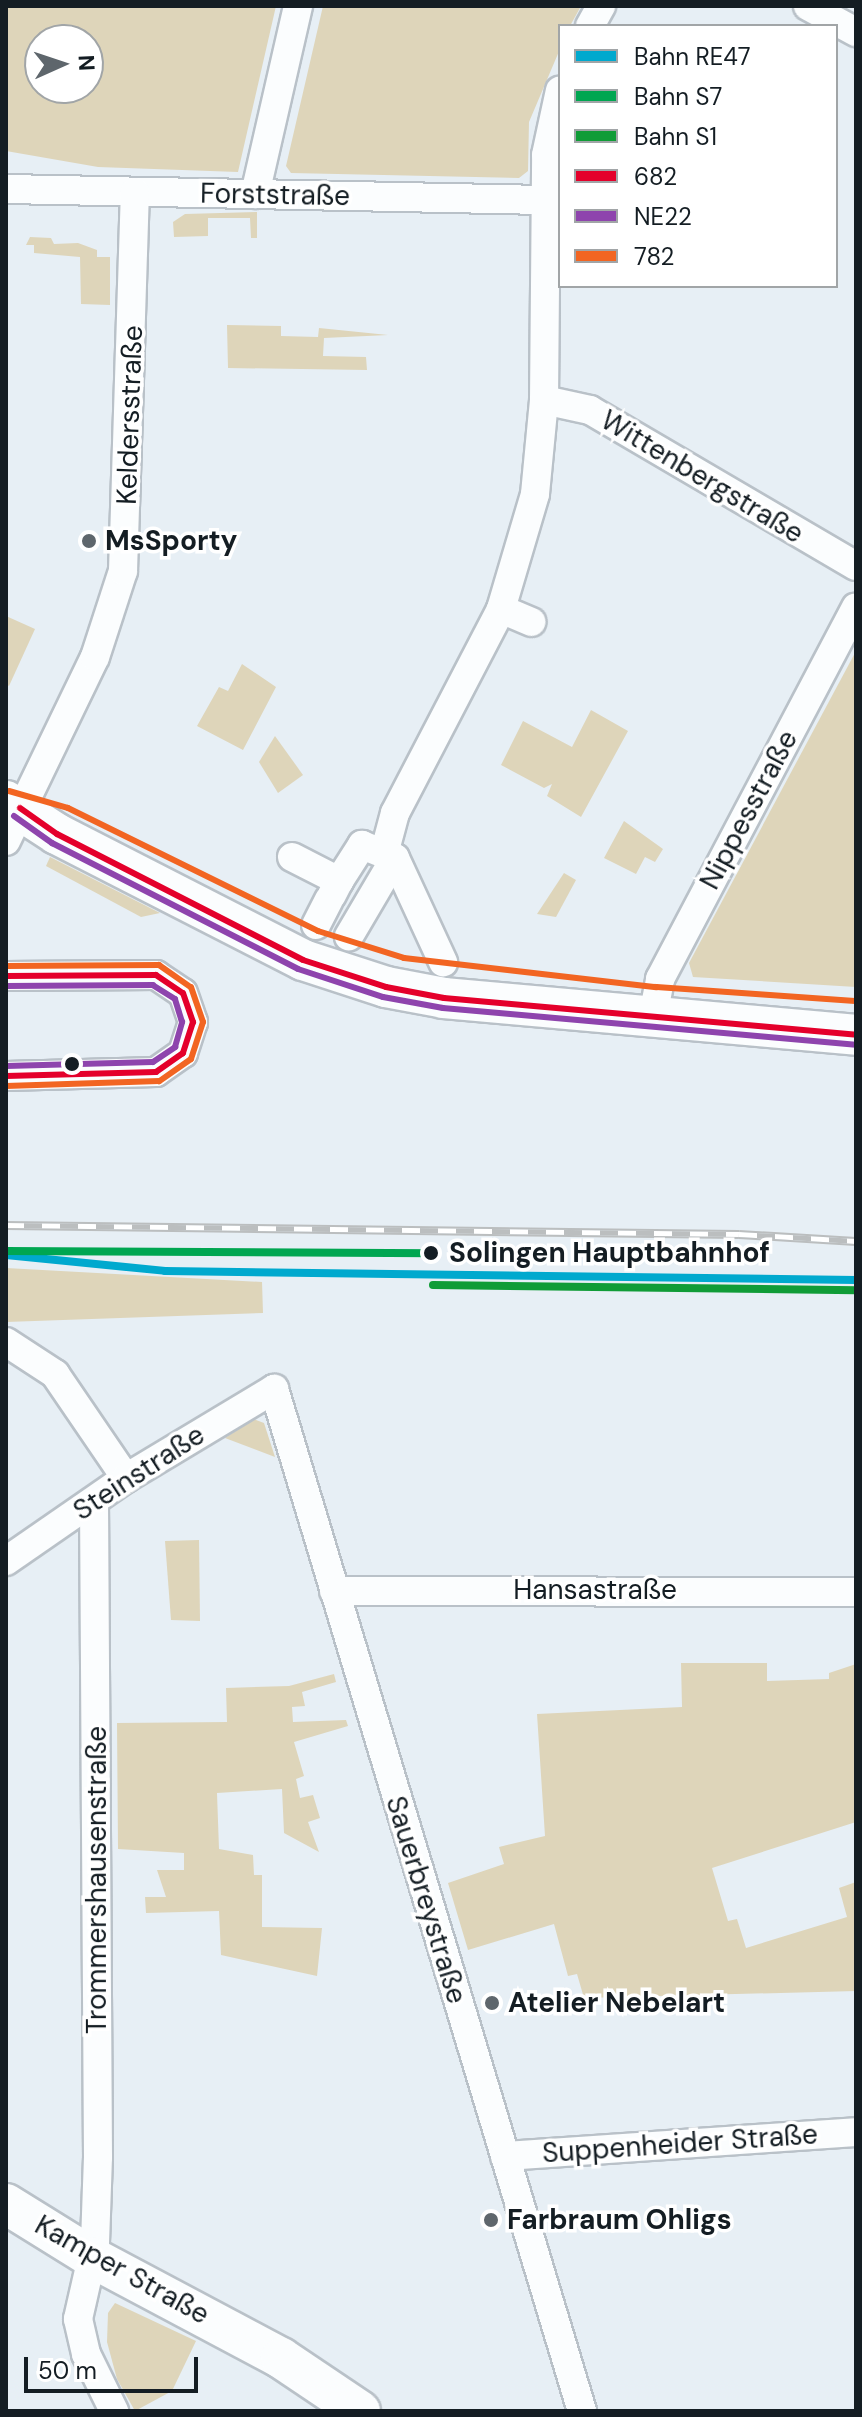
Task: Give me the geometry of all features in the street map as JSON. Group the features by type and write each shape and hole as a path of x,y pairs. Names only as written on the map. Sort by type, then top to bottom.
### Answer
{"street":[{"path":"255,194 298,6"},
{"path":"591,24 601,6"},
{"path":"808,6 856,32"},
{"path":"335,915 380,857 395,813 501,609 535,494 544,400 544,200 549,126 558,97"},
{"name":"Forststraße","path":"6,189 544,200"},
{"name":"Keldersstraße","path":"11,816 95,657 123,571 135,192"},
{"name":"Wittenbergstraße","path":"544,400 590,410 856,566"},
{"name":"Nippesstraße","path":"654,1006 856,608"},
{"path":"501,609 531,622"},
{"path":"11,816 64,817 250,909 335,915"},
{"path":"11,816 57,834 331,971 444,998 532,995"},
{"path":"335,915 362,845 380,857 443,962"},
{"path":"292,857 335,915 443,976 532,995 654,1006 856,1035"},
{"path":"6,976 156,975 183,993 193,1022 183,1053 156,1072 6,1076"},
{"path":"654,1006 856,1011"},
{"path":"6,1342 55,1374 126,1478"},
{"name":"Steinstraße","path":"6,1561 126,1478 274,1389"},
{"name":"Sauerbreystraße","path":"274,1389 582,2411"},
{"name":"Trommershausenstraße","path":"94,1502 98,2127 93,2258 79,2331 114,2411"},
{"name":"Hansastraße","path":"334,1591 856,1592"},
{"name":"Suppenheider Straße","path":"505,2156 856,2132"},
{"name":"Kamper Straße","path":"6,2204 93,2258 281,2358 360,2411"}],"shaded area":[{"path":"6,6 276,6 238,172 98,167 6,151"},
{"path":"323,6 581,6 571,24 558,24 558,54 529,122 528,171 519,178 291,173 286,166"},
{"path":"257,212 257,238 251,238 250,218 208,218 208,236 174,237 173,222 185,214"},
{"path":"30,237 51,238 54,244 78,243 97,250 97,257 110,257 110,305 81,304 80,257 34,253 34,245 26,245"},
{"path":"227,325 281,326 281,336 318,337 319,328 388,335 324,338 323,356 366,357 367,370 228,368"},
{"path":"6,616 35,629 9,686 6,684"},
{"path":"856,651 856,987 693,977 689,963"},
{"path":"242,664 276,687 243,750 197,726 219,687 228,691"},
{"path":"591,710 628,731 581,817 547,796 552,784 544,788 501,765 523,721 572,747"},
{"path":"275,736 303,775 278,793 259,762"},
{"path":"624,821 663,849 655,862 645,857 636,874 604,858"},
{"path":"50,857 160,913 141,917 46,866"},
{"path":"564,873 576,880 556,917 537,914"},
{"path":"6,1268 262,1282 263,1313 6,1322"},
{"path":"253,1419 264,1423 275,1457 225,1438"},
{"path":"199,1540 200,1621 171,1620 165,1541"},
{"path":"681,1663 767,1663 767,1681 829,1679 829,1673 856,1664 856,1822 712,1868 728,1921 737,1919 746,1948 847,1917 839,1888 856,1882 856,1991 584,1998 577,1974 568,1976 554,1924 468,1950 448,1883 504,1864 499,1847 545,1836 537,1714 682,1707"},
{"path":"334,1674 336,1682 302,1692 305,1706 292,1707 293,1722 346,1720 348,1726 294,1742 304,1776 296,1779 300,1798 313,1795 320,1818 308,1822 319,1852 284,1833 282,1789 217,1793 219,1849 253,1855 254,1875 262,1875 262,1927 322,1928 317,1976 221,1955 219,1911 146,1913 145,1897 166,1897 157,1870 184,1870 184,1853 118,1849 117,1723 227,1722 226,1688 289,1686"},
{"path":"115,2303 196,2341 172,2391 135,2411 117,2379 107,2342 108,2313"}],"railway":[{"path":"6,1225 739,1234 856,1241"}],"rail line":[{"name":"S7","path":"6,1251 434,1253"},
{"name":"RE47","path":"6,1255 165,1271 856,1280"},
{"name":"S1","path":"433,1285 856,1290"}],"transit line":[{"name":"782","path":"9,791 68,808 318,931 404,958 656,987 856,1001"},
{"name":"682","path":"20,808 57,834 303,960 386,987 444,998 856,1035"},
{"name":"NE22","path":"14,816 52,843 298,969 383,997 443,1008 855,1045"},
{"name":"782","path":"6,966 159,965 191,987 203,1022 191,1059 159,1081 6,1086"},
{"name":"682","path":"6,976 156,975 183,993 193,1022 183,1053 156,1072 6,1076"},
{"name":"NE22","path":"6,986 153,985 175,999 182,1022 175,1047 153,1062 6,1066"}],"place":[{"name":"MsSporty","path":"89,541"},
{"name":"Solingen Hauptbahnhof","path":"431,1253"},
{"name":"Atelier Nebelart","path":"492,2003"},
{"name":"Farbraum Ohligs","path":"491,2220"}]}
